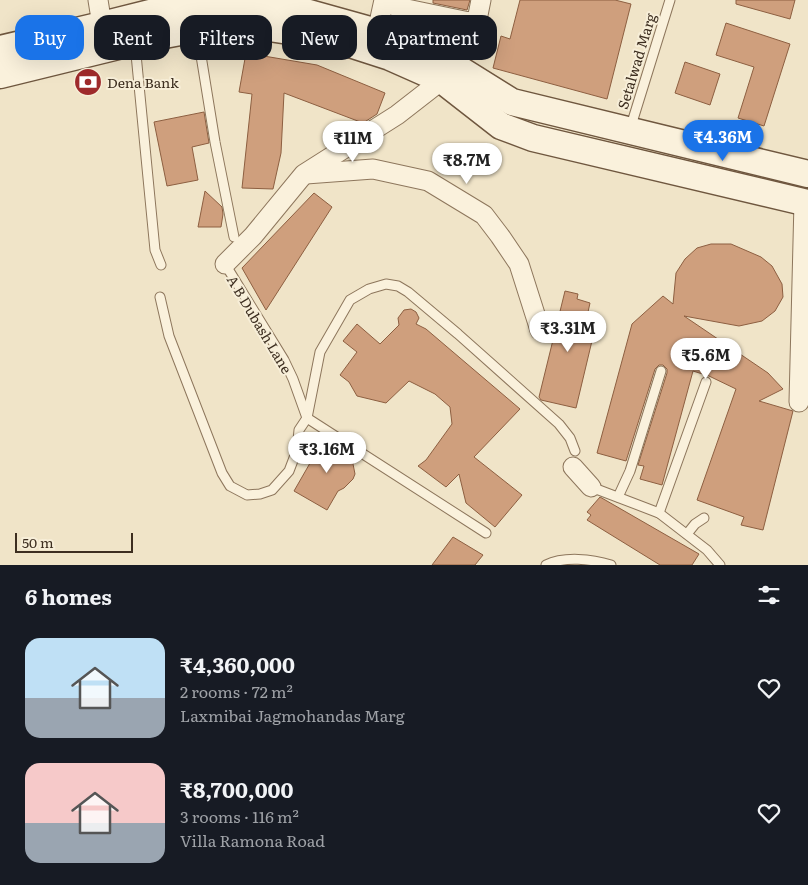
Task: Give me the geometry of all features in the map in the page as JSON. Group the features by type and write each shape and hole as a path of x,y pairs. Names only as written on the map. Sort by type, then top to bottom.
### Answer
{"main road":[{"path":"150,15 154,12 180,4 271,3 367,29"},
{"path":"272,28 328,37 390,57 447,72 501,126 533,138 806,202"},
{"path":"1,44 15,49"},
{"path":"0,75 23,60"},
{"path":"428,60 447,72 512,102 808,174"}],"street":[{"path":"98,0 100,15"},
{"path":"384,0 385,15"},
{"path":"478,15 481,0"},
{"path":"399,4 441,15"},
{"path":"447,72 450,60"},
{"name":"A B Dubash Lane","path":"225,264 253,236 304,174 397,115 447,72"},
{"path":"304,174 373,169 428,181 484,215 519,264 540,330"},
{"path":"799,402 806,202"},
{"path":"574,459 591,487"}],"lane":[{"name":"Setalwad Marg","path":"629,131 670,0"},
{"path":"136,60 155,250 160,265"},
{"path":"201,60 234,237"},
{"name":"A B Dubash Lane","path":"225,264 284,360 307,418"},
{"path":"160,297 169,336 222,473 230,486 247,495 260,494 272,490 289,471 297,450 299,430 307,418 320,352 350,300 369,289 386,284 398,286 408,292 559,424 570,438 574,459"},
{"path":"618,497 630,470 661,371"},
{"path":"659,513 706,382"},
{"path":"307,418 486,533"},
{"path":"591,487 659,513 707,550 720,565"},
{"path":"687,534 704,518"},
{"path":"546,565 550,562 577,558 611,565"}],"building":[{"path":"433,0 470,0 467,10 433,3"},
{"path":"520,0 615,0 631,4 607,99 493,68 495,60 497,60 501,36 510,39"},
{"path":"736,0 795,0 790,19 736,4"},
{"path":"726,23 790,44 764,126 738,118 754,67 716,55"},
{"path":"272,57 317,65 385,93 377,114 363,123 284,93 281,153 273,189 242,188 252,94 239,92 245,60 272,60"},
{"path":"685,62 720,74 710,105 675,93"},
{"path":"204,112 209,143 192,147 198,180 167,186 154,122"},
{"path":"205,191 222,207 221,227 198,227"},
{"path":"314,193 332,207 266,310 242,268"},
{"path":"711,244 731,244 761,257 772,266 782,284 783,297 775,311 762,321 739,326 684,316 768,373 783,389 759,401 793,411 763,530 741,525 744,517 697,500 736,389 709,376 693,371 662,485 640,479 644,466 638,465 667,373 667,369 663,365 659,365 655,369 626,461 597,453 632,324 663,296 673,304 676,273 685,259 697,248"},
{"path":"565,291 578,294 577,299 590,303 586,321 596,324 576,408 541,400 539,397"},
{"path":"411,309 416,312 419,318 416,324 426,329 520,409 474,457 522,495 495,527 466,503 459,474 446,487 418,466 426,460 452,424 450,407 435,394 409,381 386,403 357,396 349,382 340,375 357,352 343,341 357,324 380,344 399,325 398,318 404,310"},
{"path":"325,437 357,458 353,464 355,474 353,479 338,491 327,510 294,491"},
{"path":"600,497 699,554 692,565 660,565 587,520 591,515 587,512"},
{"path":"453,537 483,555 475,565 432,565"}],"place":[{"name":"Dena Bank","path":"88,82"}]}
